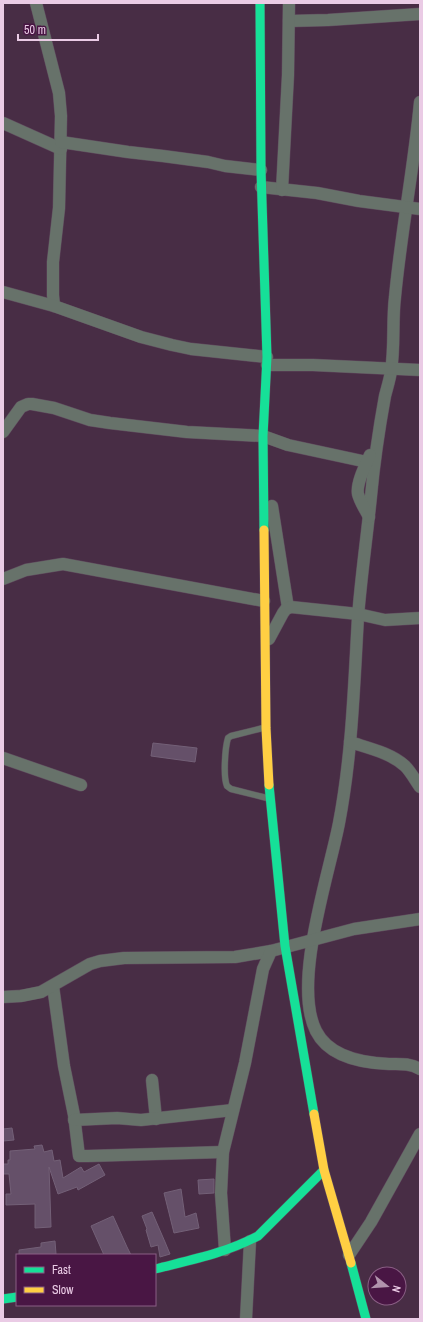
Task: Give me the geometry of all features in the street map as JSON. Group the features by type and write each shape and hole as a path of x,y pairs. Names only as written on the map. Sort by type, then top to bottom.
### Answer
{"main road":[{"path":"260,3 261,187 267,361 263,436 264,601 266,644 266,728 270,799 285,946 324,1170 366,1319"},
{"path":"156,1268 225,1250 250,1241 258,1236 324,1170"},
{"path":"3,1299 16,1297"}],"street":[{"path":"36,3 59,93 62,116 59,208 52,262 54,306"},
{"path":"282,190 288,75 289,3"},
{"path":"289,21 420,14"},
{"path":"420,102 416,147 395,296 391,370 380,429 358,614 350,742 345,788 339,825 318,915 309,966 308,998 312,1021 320,1040 328,1046 352,1059 387,1064 405,1064 420,1069"},
{"path":"3,124 61,146 164,156 261,170"},
{"path":"261,187 317,193 359,201 420,209"},
{"path":"3,292 54,306 142,337 187,348 267,361 391,370 420,370"},
{"path":"3,432 21,407 28,404 54,408 90,420 110,423 187,432 263,436 288,444 367,462"},
{"path":"369,517 361,502 358,486 380,429"},
{"path":"263,473 271,500 288,608"},
{"path":"3,579 26,570 63,564 264,601"},
{"path":"266,644 280,617 288,608 296,606 358,614 385,620 420,618"},
{"path":"350,742 389,756 398,761 411,773 420,787"},
{"path":"3,758 81,785"},
{"path":"3,996 32,994 53,986 90,964 109,960 177,957 235,957 271,951 285,946 354,929 420,918"},
{"path":"225,1250 221,1194 223,1152 245,1063 264,969 271,951"},
{"path":"53,986 64,1066 74,1120 78,1154 80,1156 223,1152"},
{"path":"152,1080 156,1119"},
{"path":"74,1120 116,1118 140,1120 156,1119 234,1110"},
{"path":"349,1255 371,1222 420,1134"},
{"path":"246,1319 250,1241"}],"lane":[{"path":"266,728 228,738 226,746 225,781 227,786 231,789 270,799"}],"building":[{"path":"153,743 197,748 195,762 151,756"},
{"path":"12,1128 14,1140 3,1141 3,1129"},
{"path":"42,1145 44,1152 52,1150 54,1161 60,1160 63,1178 81,1167 84,1172 99,1164 105,1175 78,1190 77,1187 58,1194 49,1167 51,1227 35,1228 35,1204 6,1205 6,1194 11,1194 9,1174 3,1174 3,1164 8,1164 8,1160 10,1160 10,1151 35,1149 34,1146"},
{"path":"214,1179 214,1193 199,1194 198,1180"},
{"path":"181,1189 185,1217 196,1213 199,1228 174,1233 164,1193"},
{"path":"152,1212 170,1254 160,1257 158,1245 151,1247 142,1216"},
{"path":"113,1216 131,1254 104,1254 91,1226"},
{"path":"55,1241 56,1254 19,1254 19,1250 41,1247 41,1243"}],"traffic: fast":[{"path":"260,3 261,170 267,357 263,436 264,530"},
{"path":"269,785 285,946 314,1114"},
{"path":"156,1269 221,1252 258,1236 324,1170"},
{"path":"351,1263 366,1319"},
{"path":"3,1299 16,1297"}],"traffic: slow":[{"path":"264,530 266,728 269,785"},
{"path":"314,1114 324,1170 351,1263"}]}
